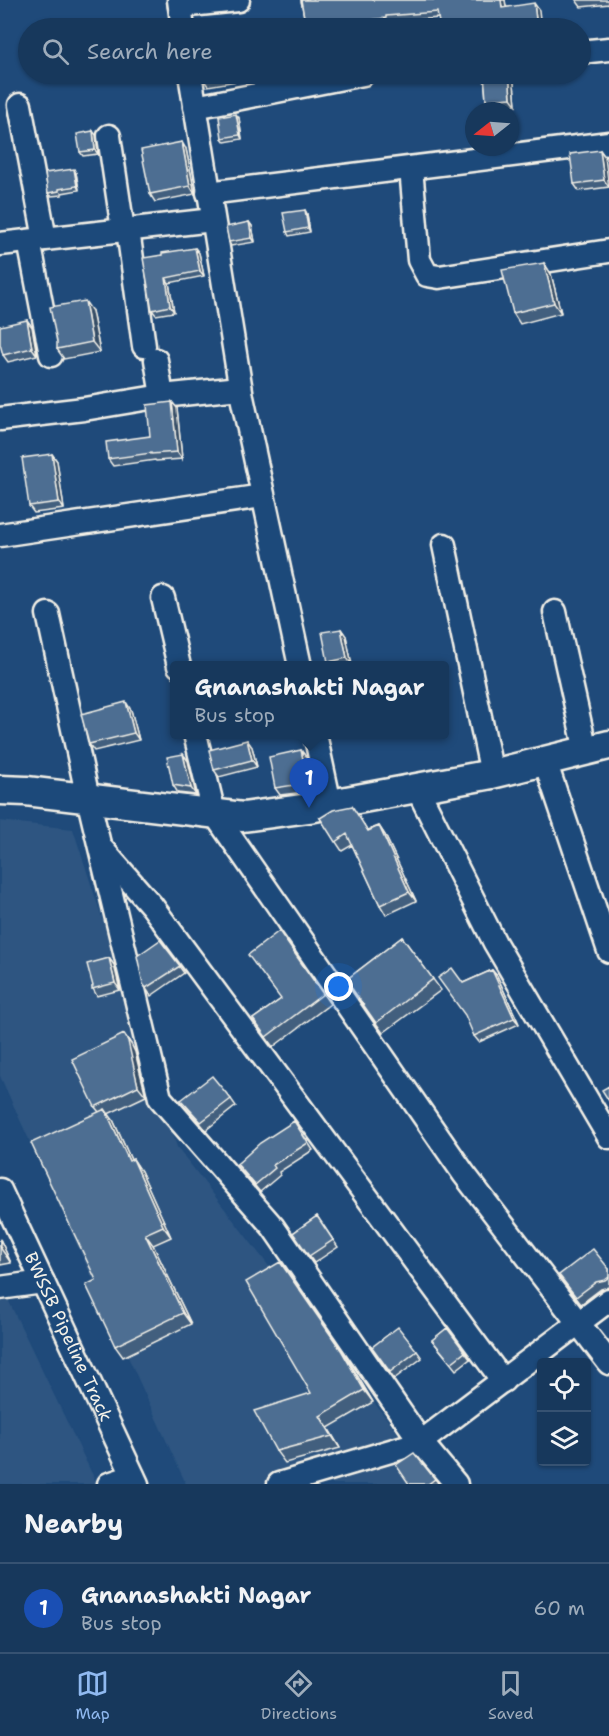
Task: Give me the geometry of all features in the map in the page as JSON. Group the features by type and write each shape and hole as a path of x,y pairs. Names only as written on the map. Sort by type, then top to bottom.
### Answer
{"street":[{"path":"181,18 179,3 238,0"},
{"path":"591,51 609,50"},
{"path":"192,84 240,388 299,661"},
{"path":"195,106 310,84"},
{"path":"20,105 51,355"},
{"path":"109,136 150,353 162,396"},
{"path":"208,193 609,144"},
{"path":"411,168 419,260 427,275 439,277 609,251"},
{"path":"0,244 213,220"},
{"path":"0,419 84,409 162,396 240,388"},
{"path":"0,535 263,496"},
{"path":"444,545 492,774"},
{"path":"163,598 178,661"},
{"path":"0,790 26,791 243,817 330,804 492,774 597,748 555,612"},
{"path":"48,614 88,798 160,1098 273,1227 421,1442 456,1484"},
{"path":"196,739 214,813 464,1174 609,1363"},
{"path":"316,739 330,804"},
{"path":"545,761 609,951"},
{"path":"417,788 495,943 609,1137"},
{"path":"100,847 152,906 503,1381"},
{"name":"BWSSB Pipeline Track","path":"0,1190 135,1480"},
{"path":"0,1288 43,1282"},
{"path":"279,1484 421,1442 609,1300"},
{"path":"109,1484 135,1480"}],"shaded area":[{"path":"0,821 73,829 177,1147 437,1484 186,1484 0,1076"},
{"path":"0,1283 97,1484 0,1484"}],"building":[{"path":"301,0 501,0 502,8 534,3 536,18 438,18 437,12 386,16 386,18 304,18"},
{"path":"485,84 510,84 511,98 486,100"},
{"path":"236,114 240,135 222,138 219,117"},
{"path":"93,131 95,150 80,152 77,134"},
{"path":"182,142 190,186 150,194 141,150"},
{"path":"600,150 604,180 574,184 570,154"},
{"path":"74,169 77,186 48,193 45,173"},
{"path":"305,210 308,228 287,232 283,213"},
{"path":"249,222 252,238 229,242 226,227"},
{"path":"195,248 200,271 166,278 170,306 152,310 143,258"},
{"path":"544,263 554,303 513,313 502,270"},
{"path":"85,301 92,342 57,349 50,307"},
{"path":"27,320 32,348 3,355 0,344 0,326"},
{"path":"172,402 177,452 108,459 106,442 150,436 147,405"},
{"path":"52,454 59,502 29,506 22,458"},
{"path":"341,629 347,658 328,661 322,632"},
{"path":"126,702 134,733 89,744 81,714"},
{"path":"247,740 252,760 214,770 209,750"},
{"path":"301,750 308,783 275,788 269,757"},
{"path":"183,754 191,788 173,785 167,757"},
{"path":"352,806 368,831 379,826 409,892 380,905 347,834 335,842 320,818 333,810"},
{"path":"279,931 323,994 266,1037 253,1019 281,999 248,955"},
{"path":"402,937 433,979 376,1023 346,980"},
{"path":"160,940 180,966 146,988 143,984 137,956"},
{"path":"109,958 115,983 92,989 87,964"},
{"path":"452,968 463,983 492,970 514,1018 474,1036 465,1015 438,978"},
{"path":"124,1034 128,1041 138,1086 95,1107 72,1059"},
{"path":"212,1076 231,1099 201,1122 181,1100"},
{"path":"609,1086 609,1101 602,1090"},
{"path":"105,1109 129,1161 133,1159 163,1226 145,1234 183,1313 115,1346 86,1285 96,1280 31,1143"},
{"path":"294,1121 308,1143 273,1165 275,1168 255,1185 237,1164 260,1143"},
{"path":"317,1216 333,1240 309,1256 293,1233"},
{"path":"593,1249 609,1269 609,1277 596,1282 576,1297 559,1275"},
{"path":"280,1262 341,1350 364,1390 320,1416 332,1436 276,1451 254,1411 311,1393 246,1282"},
{"path":"398,1327 417,1351 390,1372 372,1347"},
{"path":"447,1328 465,1352 451,1363 432,1340"},
{"path":"414,1453 435,1479 428,1484 409,1484 396,1465"}],"place":[{"name":"Gnanashakti Nagar","path":"309,808"}]}
